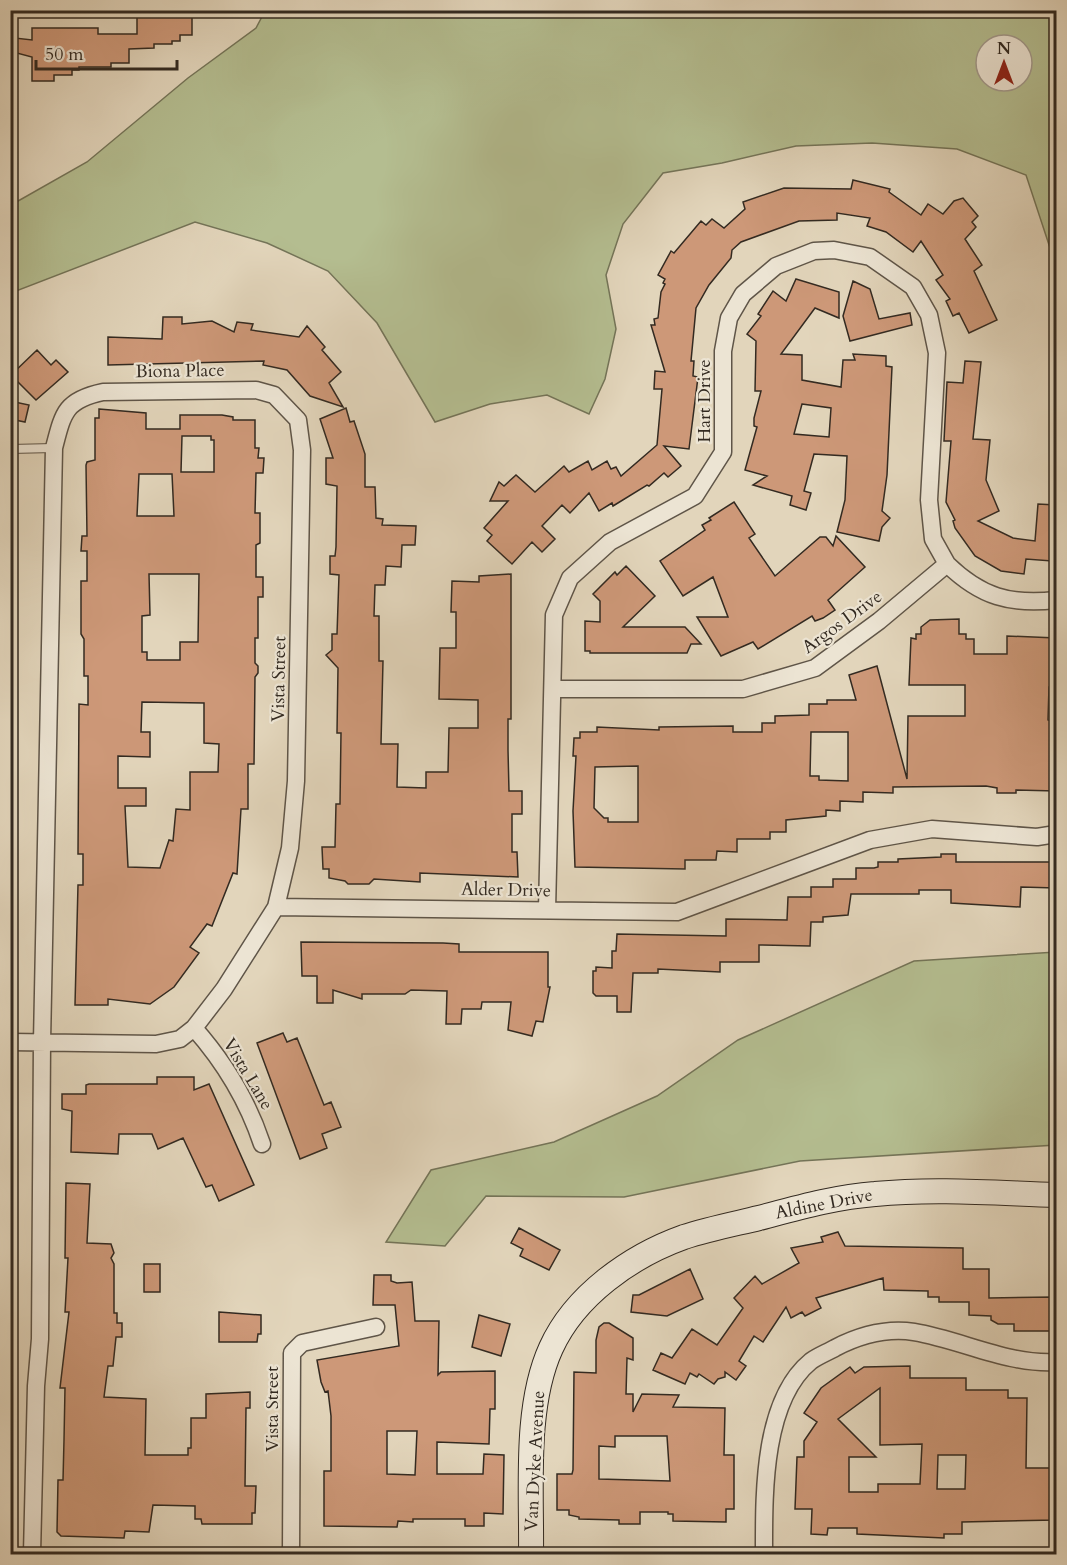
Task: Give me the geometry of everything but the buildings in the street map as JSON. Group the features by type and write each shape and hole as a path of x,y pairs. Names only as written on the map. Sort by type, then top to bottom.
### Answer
{"main road":[{"name":"Aldine Drive","path":"606,1281 640,1257 684,1237 813,1204 874,1194 927,1191 1056,1195"},
{"name":"Van Dyke Avenue","path":"531,1554 534,1419 540,1377 551,1347 566,1321 606,1281"}],"street":[{"name":"Hart Drive","path":"548,910 554,615 570,578 610,542 695,496 723,452 723,351 729,318 743,294 776,266 814,251 834,250 870,257 912,287 929,315 937,353 929,500 933,538 946,564"},
{"name":"Biona Place","path":"32,1554 36,1386 40,1339 42,1042 54,448 63,414 81,397 103,392 256,390 274,396 298,420 302,450"},
{"name":"Vista Street","path":"276,907 290,848 296,781 302,450"},
{"path":"946,564 963,579 1001,599 1029,603 1056,600"},
{"name":"Argos Drive","path":"554,689 743,689 815,668 879,621 946,564"},
{"name":"Alder Drive","path":"276,907 677,912 870,840 932,829 1037,837 1056,834"},
{"path":"10,1041 156,1044 180,1039 194,1028 224,989 276,907"},
{"name":"Vista Lane","path":"194,1028 214,1051 250,1108 262,1144"},
{"name":"Vista Street","path":"291,1554 292,1353 302,1343 376,1327"},
{"path":"764,1554 770,1445 776,1416 792,1382 812,1361 854,1338 888,1331 914,1332 1033,1363 1056,1362"}],"lane":[{"path":"10,448 54,448"}],"green space":[{"path":"265,11 1056,11 1056,266 1026,175 957,149 872,143 796,146 722,163 663,173 623,224 606,275 616,329 605,379 589,414 547,395 490,404 435,422 377,323 328,271 267,243 195,222 11,293 11,205 87,162 188,78 256,28"},
{"path":"1056,952 1056,1145 800,1161 624,1197 486,1196 445,1246 386,1242 431,1170 554,1142 657,1096 738,1040 914,961"}]}
